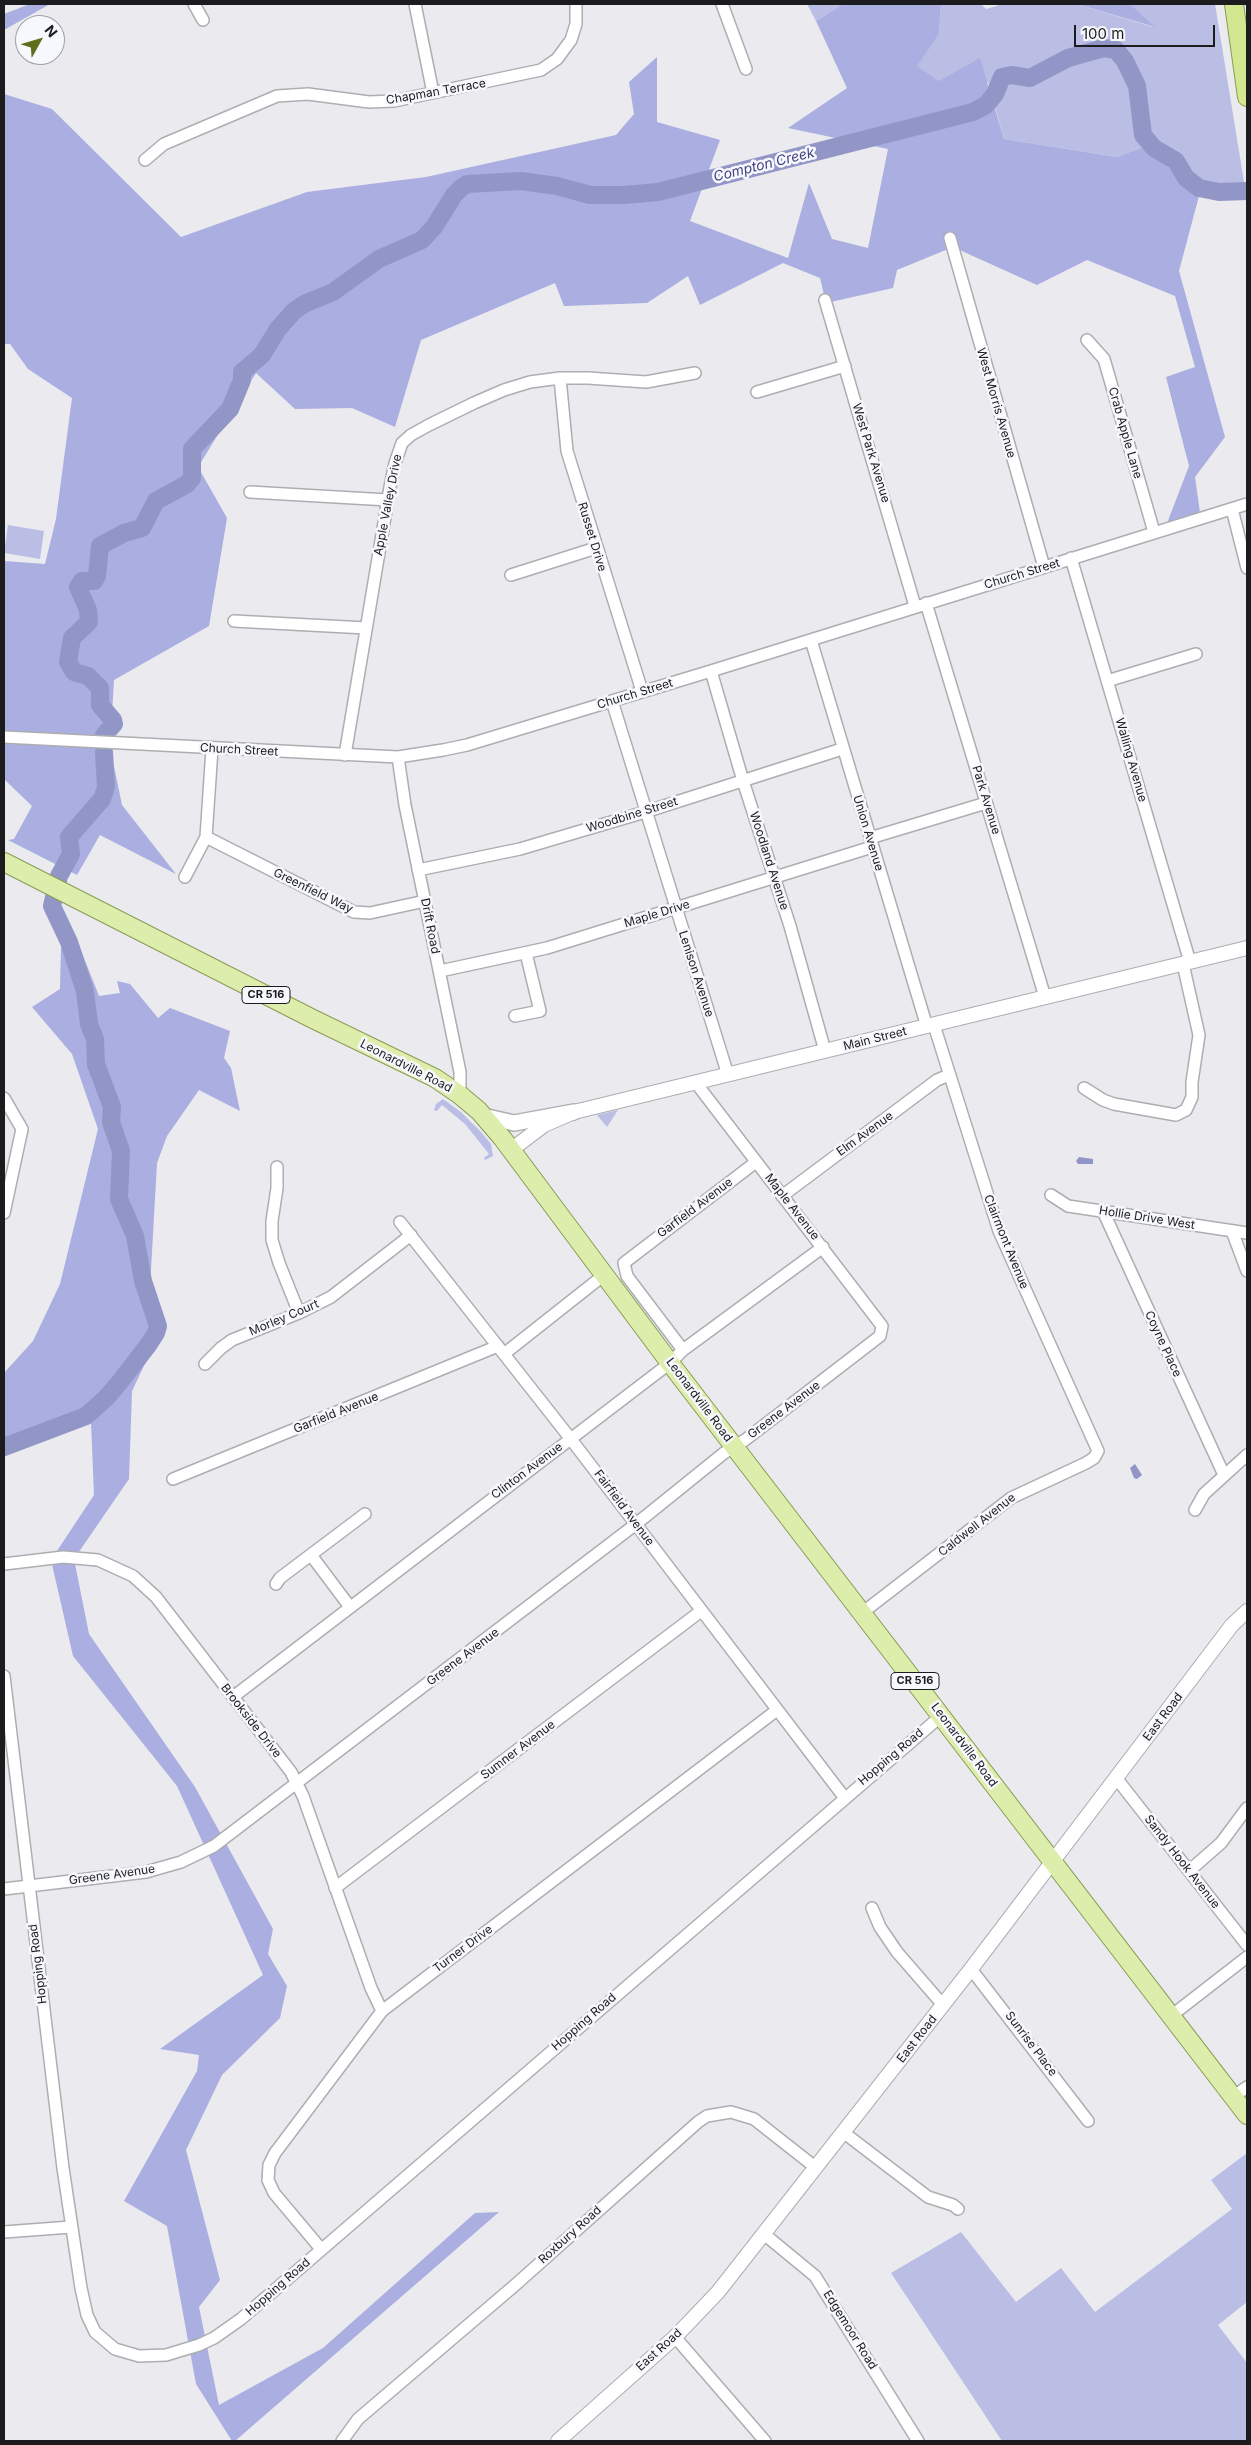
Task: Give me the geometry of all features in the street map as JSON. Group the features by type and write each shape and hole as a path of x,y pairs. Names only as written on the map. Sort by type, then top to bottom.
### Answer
{"highway":[{"path":"1234,4 1247,97"}],"main road":[{"name":"Leonardville Road","path":"4,862 313,1019 435,1078 460,1095 483,1116 511,1150 670,1363 1171,2016 1240,2092 1247,2115"},
{"path":"483,1116 514,1123 574,1112"}],"street":[{"path":"194,4 203,20"},
{"path":"415,4 433,93"},
{"name":"Chapman Terrace","path":"145,160 164,144 277,96 308,94 378,102 530,74 550,64 565,49 573,36 577,17 576,4"},
{"path":"722,4 746,69"},
{"name":"West Morris Avenue","path":"950,238 1044,567"},
{"name":"West Park Avenue","path":"825,300 921,605"},
{"name":"Crab Apple Lane","path":"1087,340 1104,359 1154,532"},
{"path":"757,392 845,366"},
{"name":"Apple Valley Drive","path":"345,755 388,500 400,447 411,435 504,390 530,382 560,378 646,382 672,379 695,373"},
{"name":"Russet Drive","path":"560,378 566,451 642,691"},
{"path":"250,492 388,500"},
{"name":"Church Street","path":"4,737 398,757 467,746 1247,504"},
{"path":"1232,508 1247,568"},
{"path":"511,575 596,548"},
{"name":"Walling Avenue","path":"1071,558 1186,963 1199,1035 1192,1082 1192,1097 1186,1110 1176,1115 1114,1104 1102,1100 1084,1088"},
{"name":"Park Avenue","path":"921,605 986,803 1046,997"},
{"path":"234,621 366,628"},
{"name":"Union Avenue","path":"811,640 842,749 930,1026"},
{"path":"1107,681 1196,654"},
{"name":"Woodland Avenue","path":"711,671 743,781 775,878 825,1051"},
{"name":"Lenison Avenue","path":"612,701 728,1075"},
{"path":"185,876 206,837 212,749"},
{"name":"Woodbine Street","path":"418,870 520,849 645,812 842,749"},
{"name":"Drift Road","path":"398,757 418,870 460,1072 460,1095"},
{"name":"Maple Drive","path":"440,971 526,953 675,909 775,878 871,842 986,803"},
{"name":"Greenfield Way","path":"206,837 354,912 370,913 425,901"},
{"name":"Main Street","path":"511,1150 544,1125 574,1112 1247,948"},
{"path":"516,1016 540,1011 526,953"},
{"name":"Clairmont Avenue","path":"930,1026 949,1074 999,1231 1098,1451"},
{"name":"Elm Avenue","path":"782,1196 937,1080 949,1074"},
{"name":"Maple Avenue","path":"696,1083 882,1326 882,1334"},
{"path":"4,1098 22,1129 4,1213"},
{"name":"Garfield Avenue","path":"683,1350 627,1276 624,1264 756,1162"},
{"path":"277,1168 272,1240 299,1313"},
{"name":"Hollie Drive West","path":"1051,1195 1068,1206 1247,1233"},
{"name":"Coyne Place","path":"1104,1212 1224,1475"},
{"name":"Fairfield Avenue","path":"400,1222 570,1438 844,1797"},
{"path":"1232,1231 1247,1270"},
{"name":"Morley Court","path":"205,1364 232,1340 299,1313 331,1297 411,1235"},
{"name":"Clinton Avenue","path":"233,1697 670,1363 683,1350 823,1247"},
{"name":"Garfield Avenue","path":"173,1479 501,1350 604,1275"},
{"name":"Greene Avenue","path":"4,1889 146,1872 181,1862 214,1846 882,1334"},
{"name":"Caldwell Avenue","path":"862,1613 1011,1498 1086,1463 1094,1458 1098,1451"},
{"path":"1196,1510 1201,1498 1247,1456"},
{"path":"276,1584 366,1514"},
{"path":"311,1555 350,1607"},
{"name":"Brookside Drive","path":"4,1564 76,1556 98,1560 126,1571 156,1597 290,1772 371,1988 382,2011"},
{"name":"Sumner Avenue","path":"335,1888 701,1611"},
{"name":"East Road","path":"558,2441 700,2313 972,1969 1232,1625 1247,1611"},
{"name":"Hopping Road","path":"4,1676 71,2226 90,2324 104,2342 115,2349 139,2356 156,2356 176,2352 214,2338 241,2319 844,1797 941,1716"},
{"name":"Turner Drive","path":"321,2249 274,2192 268,2180 269,2165 275,2153 382,2011 777,1710"},
{"name":"Sandy Hook Avenue","path":"1117,1779 1247,1945"},
{"path":"1189,1871 1221,1843 1247,1808"},
{"path":"872,1908 880,1927 897,1952 943,2005"},
{"path":"1171,2016 1247,1957"},
{"name":"Sunrise Place","path":"972,1969 1088,2121"},
{"name":"Roxbury Road","path":"342,2441 358,2419 514,2286 707,2116 731,2112 754,2119 816,2166"},
{"path":"843,2132 928,2197 953,2205 958,2209"},
{"path":"4,2232 71,2226"},
{"name":"Edgemoor Road","path":"764,2234 815,2276 918,2441"},
{"path":"675,2337 765,2441"}],"shaded area":[{"path":"30,4 50,4 31,15 15,15 15,24 4,30 4,14"},
{"path":"807,4 843,4 816,21"},
{"path":"843,4 941,4 939,34 917,66 939,81 980,58 1004,139 1117,157 1146,146 1199,196 1179,271 1225,437 1195,477 1201,520 1164,531 1189,466 1166,377 1195,367 1175,296 1087,260 1037,285 953,247 897,270 893,288 826,303 820,278 783,263 700,305 688,276 647,303 564,306 555,283 421,340 395,427 352,408 295,409 256,373 198,467 227,518 209,626 114,680 110,747 122,805 176,874 100,835 77,875 8,840 14,839 32,806 4,779 4,561 45,564 56,519 72,398 28,369 10,344 4,344 4,94 52,109 181,237 307,192 426,177 616,135 634,114 629,82 657,57 657,122 720,140 690,221 788,258 809,183 832,239 868,248 888,149 788,128 847,88 816,21"},
{"path":"941,4 981,4 986,9 1003,4 1077,4 1153,27 1130,4 1215,4 1247,200 1199,196 1146,146 1117,157 1004,139 988,82 939,81 916,66 939,34"},
{"path":"1077,4 1130,4 1155,27"},
{"path":"8,525 44,531 40,559 4,553"},
{"path":"61,948 80,948 99,996 120,993 117,981 130,984 158,1018 170,1008 230,1031 224,1058 231,1068 240,1111 199,1090 167,1136 157,1163 148,1323 161,1330 132,1391 129,1479 74,1559 89,1634 195,1787 273,1929 268,1954 287,1986 280,2018 222,2075 186,2150 220,2280 199,2307 219,2405 323,2348 475,2213 499,2212 235,2441 232,2441 196,2384 167,2226 124,2201 197,2071 199,2055 160,2049 263,1975 177,1786 73,1656 51,1560 94,1495 91,1422 4,1452 4,1373 33,1341 60,1284 98,1129 72,1054 32,1007 60,989"},
{"path":"443,1099 461,1112 481,1132 491,1144 493,1156 485,1160 484,1158 489,1154 465,1124 442,1105 437,1111 434,1110 436,1104"},
{"path":"618,1110 607,1127 597,1115"},
{"path":"1079,1157 1093,1159 1093,1164 1078,1164 1076,1161"},
{"path":"1135,1464 1142,1475 1137,1479 1134,1478 1130,1468"},
{"path":"1247,2153 1247,2302 1218,2325 1247,2363 1247,2441 1002,2441 891,2273 961,2232 1016,2302 1061,2268 1095,2312 1232,2209 1211,2180"}],"waterway":[{"name":"Compton Creek","path":"104,735 114,724 113,720 100,705 100,688 88,676 74,672 68,662 72,638 89,622 88,610 78,587 82,581 94,581 97,576 100,546 124,533 142,528 156,501 187,484 192,478 192,449 230,409 242,380 242,372 262,355 278,329 294,311 304,304 333,292 379,259 422,240 434,227 454,195 467,184 521,181 557,186 590,195 658,192 973,112 986,105 995,94 1002,77 1011,75 1030,78 1068,58 1104,48 1116,50 1125,61 1137,86 1143,135 1154,148 1176,161 1186,178 1199,188 1219,192 1247,191"},
{"path":"4,1447 86,1416 119,1383 149,1344 158,1326 143,1281 135,1236 119,1199 121,1151 111,1122 112,1107 96,1064 95,1039 89,1024 85,991 69,942 52,906 59,876 71,854 69,837 102,799 106,787 104,752"}]}
